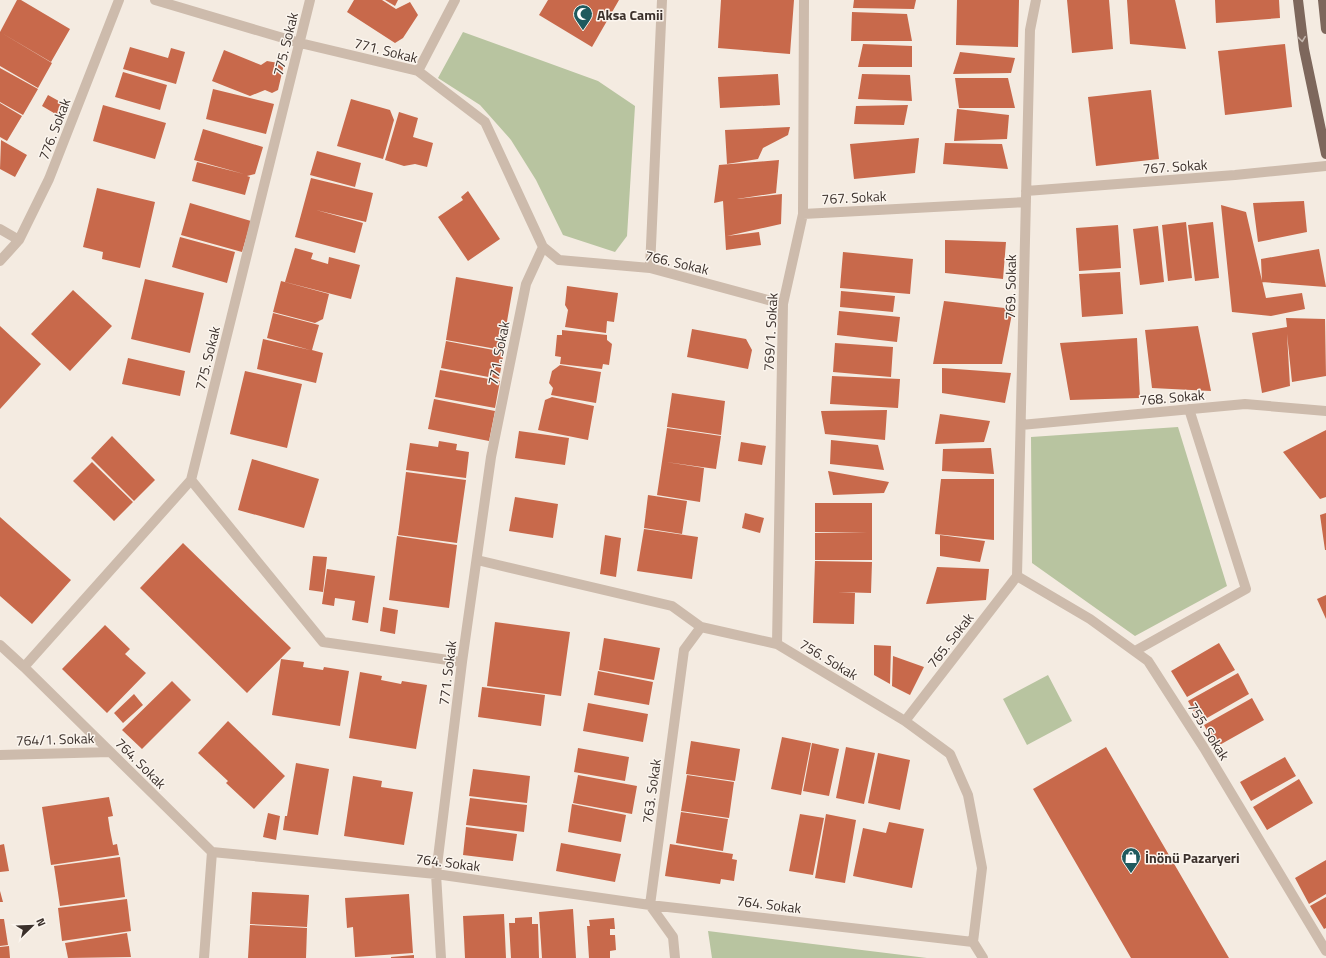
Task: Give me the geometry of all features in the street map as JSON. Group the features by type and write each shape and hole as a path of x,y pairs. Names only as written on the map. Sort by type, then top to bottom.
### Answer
{"main road":[{"path":"1298,0 1304,49 1326,154"},
{"path":"1323,0 1326,29"}],"street":[{"name":"776. Sokak","path":"0,261 19,240 49,179 119,0"},
{"name":"771. Sokak","path":"155,0 300,43 418,71 485,122 543,247 526,284 491,456 462,662 436,874 441,958"},
{"name":"775. Sokak","path":"24,666 191,480 310,0"},
{"path":"418,71 456,0"},
{"path":"650,268 662,0"},
{"name":"769/1. Sokak","path":"777,644 783,304 803,214 804,0"},
{"name":"769. Sokak","path":"1017,576 1030,30 1036,0"},
{"name":"767. Sokak","path":"1026,191 1235,175 1326,166"},
{"name":"767. Sokak","path":"803,214 1026,202"},
{"path":"0,229 19,240"},
{"name":"766. Sokak","path":"543,247 559,260 650,268 783,304"},
{"name":"768. Sokak","path":"1021,424 1245,404 1326,411"},
{"path":"1134,651 1246,589 1189,409"},
{"path":"191,480 323,642 462,662"},
{"name":"756. Sokak","path":"477,560 672,606 701,627 777,644 905,721 950,754 968,795 982,868 973,942"},
{"name":"755. Sokak","path":"1017,576 1090,619 1148,661 1200,741 1326,950"},
{"name":"765. Sokak","path":"905,721 1017,576"},
{"name":"763. Sokak","path":"650,904 684,650 701,627"},
{"name":"764. Sokak","path":"0,645 24,666 212,852 436,874 650,904 973,942"},
{"name":"764/1. Sokak","path":"0,755 110,752"},
{"path":"204,958 212,852"},
{"path":"650,904 672,937 675,958"},
{"path":"973,942 983,958"}],"green space":[{"path":"463,32 598,81 635,106 627,236 615,252 563,235 536,180 511,140 480,105 438,78"},
{"path":"1178,427 1227,586 1135,636 1032,563 1031,437"},
{"path":"1048,675 1072,721 1027,745 1003,699"},
{"path":"708,931 927,958 712,958"}],"building":[{"path":"17,0 21,0 70,29 51,62 0,32"},
{"path":"354,0 382,0 396,9 410,2 418,15 403,38 395,43 347,12"},
{"path":"385,0 398,0 395,6"},
{"name":"Aksa Camii","path":"548,0 619,0 592,47 539,15"},
{"path":"721,0 794,0 790,54 718,48"},
{"path":"854,0 916,0 914,9 853,8"},
{"path":"957,0 1019,0 1018,47 956,45"},
{"path":"1067,0 1109,0 1113,49 1072,53"},
{"path":"1127,0 1175,0 1186,49 1130,44"},
{"path":"1215,0 1279,0 1280,18 1216,23"},
{"path":"852,12 907,14 912,41 851,41"},
{"path":"0,32 52,63 38,88 0,66"},
{"path":"863,44 912,46 912,67 858,67"},
{"path":"1285,44 1292,107 1225,115 1218,51"},
{"path":"130,47 168,58 171,48 185,52 176,84 123,69"},
{"path":"224,50 261,65 267,61 284,64 278,90 272,93 265,90 250,96 212,81"},
{"path":"960,52 1015,58 1011,73 953,74"},
{"path":"0,68 38,89 23,115 0,102"},
{"path":"123,72 167,85 160,110 115,97"},
{"path":"778,74 780,105 720,108 718,77"},
{"path":"862,74 910,75 912,101 858,99"},
{"path":"955,78 1008,78 1015,108 959,108"},
{"path":"213,89 274,104 266,134 206,119"},
{"path":"1151,90 1159,159 1096,166 1088,97"},
{"path":"48,95 66,105 59,116 42,106"},
{"path":"351,99 390,110 394,120 383,159 337,146"},
{"path":"0,103 22,116 7,141 0,137"},
{"path":"103,105 166,123 155,159 93,141"},
{"path":"908,105 904,125 854,124 856,106"},
{"path":"957,109 1009,115 1007,139 954,141"},
{"path":"399,112 418,118 413,137 433,143 427,167 415,164 404,166 385,160"},
{"path":"790,127 788,135 763,148 758,159 727,164 725,130"},
{"path":"203,129 263,147 255,174 247,176 250,177 245,195 192,181 197,162 244,174 194,160"},
{"path":"919,138 915,173 854,179 850,144"},
{"path":"1,140 27,155 15,177 0,169"},
{"path":"945,143 1002,144 1008,169 943,164"},
{"path":"317,151 361,163 355,187 310,175"},
{"path":"779,160 776,193 737,199 782,194 781,224 727,236 759,232 761,245 726,250 723,201 714,203 719,165"},
{"path":"311,178 373,193 366,222 316,210 363,223 355,253 295,237"},
{"path":"97,188 155,202 140,268 102,259 103,252 83,247"},
{"path":"468,191 500,239 468,261 438,217 463,200 461,197"},
{"path":"1304,201 1307,232 1258,242 1253,203"},
{"path":"190,203 251,221 242,252 181,235"},
{"path":"1221,205 1246,212 1266,298 1302,293 1305,309 1271,316 1232,312"},
{"path":"1186,222 1192,278 1168,281 1162,225"},
{"path":"1213,222 1219,278 1195,281 1188,225"},
{"path":"1118,225 1121,268 1079,271 1076,228"},
{"path":"1158,226 1164,282 1140,285 1133,229"},
{"path":"180,237 235,252 227,283 172,267"},
{"path":"945,240 1006,242 1003,279 945,273"},
{"path":"295,248 313,253 311,259 328,264 329,257 360,265 351,299 285,282"},
{"path":"1319,249 1326,287 1262,282 1261,259"},
{"path":"843,252 913,259 910,294 840,288"},
{"path":"1120,272 1123,314 1082,317 1079,274"},
{"path":"456,277 513,287 502,350 446,340"},
{"path":"145,279 204,293 190,353 131,339"},
{"path":"281,281 329,294 323,319 315,323 273,312"},
{"path":"567,286 618,293 614,322 607,321 606,333 565,327 568,310 565,305"},
{"path":"73,290 112,326 70,371 31,334"},
{"path":"841,291 895,296 893,312 840,307"},
{"path":"944,301 1013,309 1002,364 933,364"},
{"path":"839,311 900,317 897,342 837,335"},
{"path":"273,313 319,325 312,350 323,353 316,383 257,369 263,339 310,350 267,338"},
{"path":"1286,318 1325,319 1326,376 1292,382 1287,334 1290,386 1262,393 1252,333 1287,327"},
{"path":"0,326 41,364 0,409"},
{"path":"1198,326 1211,391 1152,388 1145,330"},
{"path":"692,329 746,339 752,350 748,369 687,357"},
{"path":"562,330 607,335 607,340 612,344 609,365 603,364 602,369 560,364 561,357 555,356 557,335 562,335"},
{"path":"1137,338 1140,398 1070,400 1060,343"},
{"path":"446,341 504,352 499,379 441,368"},
{"path":"835,343 893,347 891,377 833,372"},
{"path":"128,358 185,371 180,396 122,384"},
{"path":"560,365 601,372 596,403 551,395 553,388 549,383 552,371"},
{"path":"942,368 1011,373 1005,403 942,393"},
{"path":"440,370 500,381 495,408 435,397"},
{"path":"245,371 302,384 287,448 230,434"},
{"path":"832,376 900,379 898,408 830,404"},
{"path":"672,393 725,401 721,435 667,427"},
{"path":"552,397 594,406 588,440 538,430 545,400"},
{"path":"434,399 495,411 489,441 428,429"},
{"path":"887,410 885,440 825,434 821,411"},
{"path":"940,414 990,421 984,442 935,444"},
{"path":"667,428 721,436 716,469 666,462 704,468 700,502 657,495"},
{"path":"1326,430 1326,497 1320,499 1283,452"},
{"path":"519,431 569,438 565,465 515,458"},
{"path":"112,436 155,480 134,501 91,458"},
{"path":"831,440 878,445 884,470 830,464"},
{"path":"439,441 457,444 456,450 469,452 466,478 406,470 410,443 438,447"},
{"path":"741,442 766,446 762,465 738,461"},
{"path":"991,448 994,474 942,471 943,449"},
{"path":"252,459 319,479 304,528 238,510"},
{"path":"92,462 133,502 114,521 73,481"},
{"path":"828,471 889,482 884,493 833,495"},
{"path":"406,472 466,480 457,543 398,535"},
{"path":"941,479 994,479 994,540 935,534"},
{"path":"648,495 687,501 682,534 644,528"},
{"path":"515,497 558,504 553,538 509,531"},
{"path":"815,503 872,503 872,560 815,560 815,533 867,532 815,532"},
{"path":"745,513 764,518 760,533 742,528"},
{"path":"1326,513 1326,550 1325,550 1320,515"},
{"path":"0,517 71,580 32,624 0,596"},
{"path":"644,529 698,537 692,579 637,571"},
{"path":"605,535 621,538 616,577 600,574"},
{"path":"940,535 985,541 980,562 940,556"},
{"path":"397,536 457,545 449,608 389,600"},
{"path":"183,543 291,648 247,693 140,588"},
{"path":"313,556 327,557 323,592 309,590"},
{"path":"815,561 872,562 871,593 838,592 855,593 854,624 813,623"},
{"path":"937,567 989,569 986,600 926,604"},
{"path":"327,569 375,576 368,623 352,620 355,601 335,598 334,606 322,604"},
{"path":"1326,595 1326,619 1317,599"},
{"path":"383,607 398,610 395,634 380,631"},
{"path":"495,622 570,632 561,696 487,686"},
{"path":"105,625 130,649 125,654 146,673 107,713 62,669"},
{"path":"604,638 660,648 654,680 599,670"},
{"path":"1219,643 1235,670 1187,697 1171,671"},
{"path":"874,645 891,646 890,684 874,675"},
{"path":"893,656 924,667 910,695 892,686"},
{"path":"281,659 304,662 303,667 323,670 324,667 349,671 340,726 272,715"},
{"path":"598,671 653,682 649,705 594,695"},
{"path":"360,672 382,676 381,680 401,684 402,681 427,685 416,749 349,738"},
{"path":"1238,673 1249,694 1200,722 1188,701"},
{"path":"172,681 191,700 142,749 122,730"},
{"path":"482,687 545,695 541,726 478,717"},
{"path":"134,694 143,705 123,723 114,713"},
{"path":"1252,698 1264,720 1216,747 1204,725"},
{"path":"588,703 648,714 643,742 583,731"},
{"path":"228,721 285,776 254,809 226,783 228,781 198,753"},
{"path":"782,737 811,743 801,795 771,789"},
{"path":"691,741 740,749 735,781 686,774"},
{"path":"812,743 839,749 829,796 803,791"},
{"path":"846,747 875,753 864,804 836,798"},
{"name":"İnönü Pazaryeri","path":"1106,747 1229,958 1131,958 1033,789"},
{"path":"578,748 629,757 625,781 574,772"},
{"path":"878,753 910,760 900,810 868,803"},
{"path":"1285,757 1296,776 1251,801 1240,782"},
{"path":"296,763 329,769 318,835 283,830 285,816 287,816"},
{"path":"473,769 530,776 527,803 469,796"},
{"path":"578,775 637,786 632,814 573,803"},
{"path":"687,775 734,782 729,818 681,811"},
{"path":"353,776 382,781 381,787 413,792 404,845 344,836"},
{"path":"1299,779 1313,803 1267,830 1253,807"},
{"path":"109,797 113,816 108,817 110,830 113,845 117,844 119,855 51,865 42,807"},
{"path":"470,798 527,805 524,832 466,825"},
{"path":"572,804 626,815 621,842 568,832"},
{"path":"681,812 728,819 723,851 676,843"},
{"path":"268,813 280,816 276,840 263,837"},
{"path":"800,814 824,818 813,875 789,871"},
{"path":"826,814 856,820 845,883 815,878"},
{"path":"889,822 924,829 912,888 853,876 863,828 886,833"},
{"path":"466,827 517,834 513,861 463,855"},
{"path":"561,843 621,854 615,882 556,871"},
{"path":"4,844 9,871 0,872 0,845"},
{"path":"670,844 733,854 732,859 737,860 734,881 721,879 720,884 665,876"},
{"path":"120,857 125,897 60,906 54,866"},
{"path":"1326,860 1326,894 1309,904 1295,878"},
{"path":"0,891 3,902 0,902"},
{"path":"252,892 309,895 307,927 250,924"},
{"path":"409,894 413,953 355,957 353,927 347,928 345,898"},
{"path":"1326,897 1326,928 1324,929 1310,906"},
{"path":"127,899 131,931 62,941 58,908"},
{"path":"573,909 576,958 542,958 539,912"},
{"path":"504,914 506,958 465,958 463,916"},
{"path":"532,917 532,924 538,924 539,958 511,958 509,923 515,923 515,918"},
{"path":"614,918 615,929 610,929 610,935 615,935 616,950 610,951 610,958 589,958 587,926 590,926 589,920"},
{"path":"0,919 4,919 8,945 0,946"},
{"path":"250,925 307,928 306,958 248,958"},
{"path":"127,933 131,957 68,958 65,943"},
{"path":"9,946 10,958 0,958 0,947"},
{"path":"414,955 414,958 391,958 391,957"}],"place":[{"name":"Aksa Camii","path":"583,31"},
{"name":"İnönü Pazaryeri","path":"1131,874"}]}
